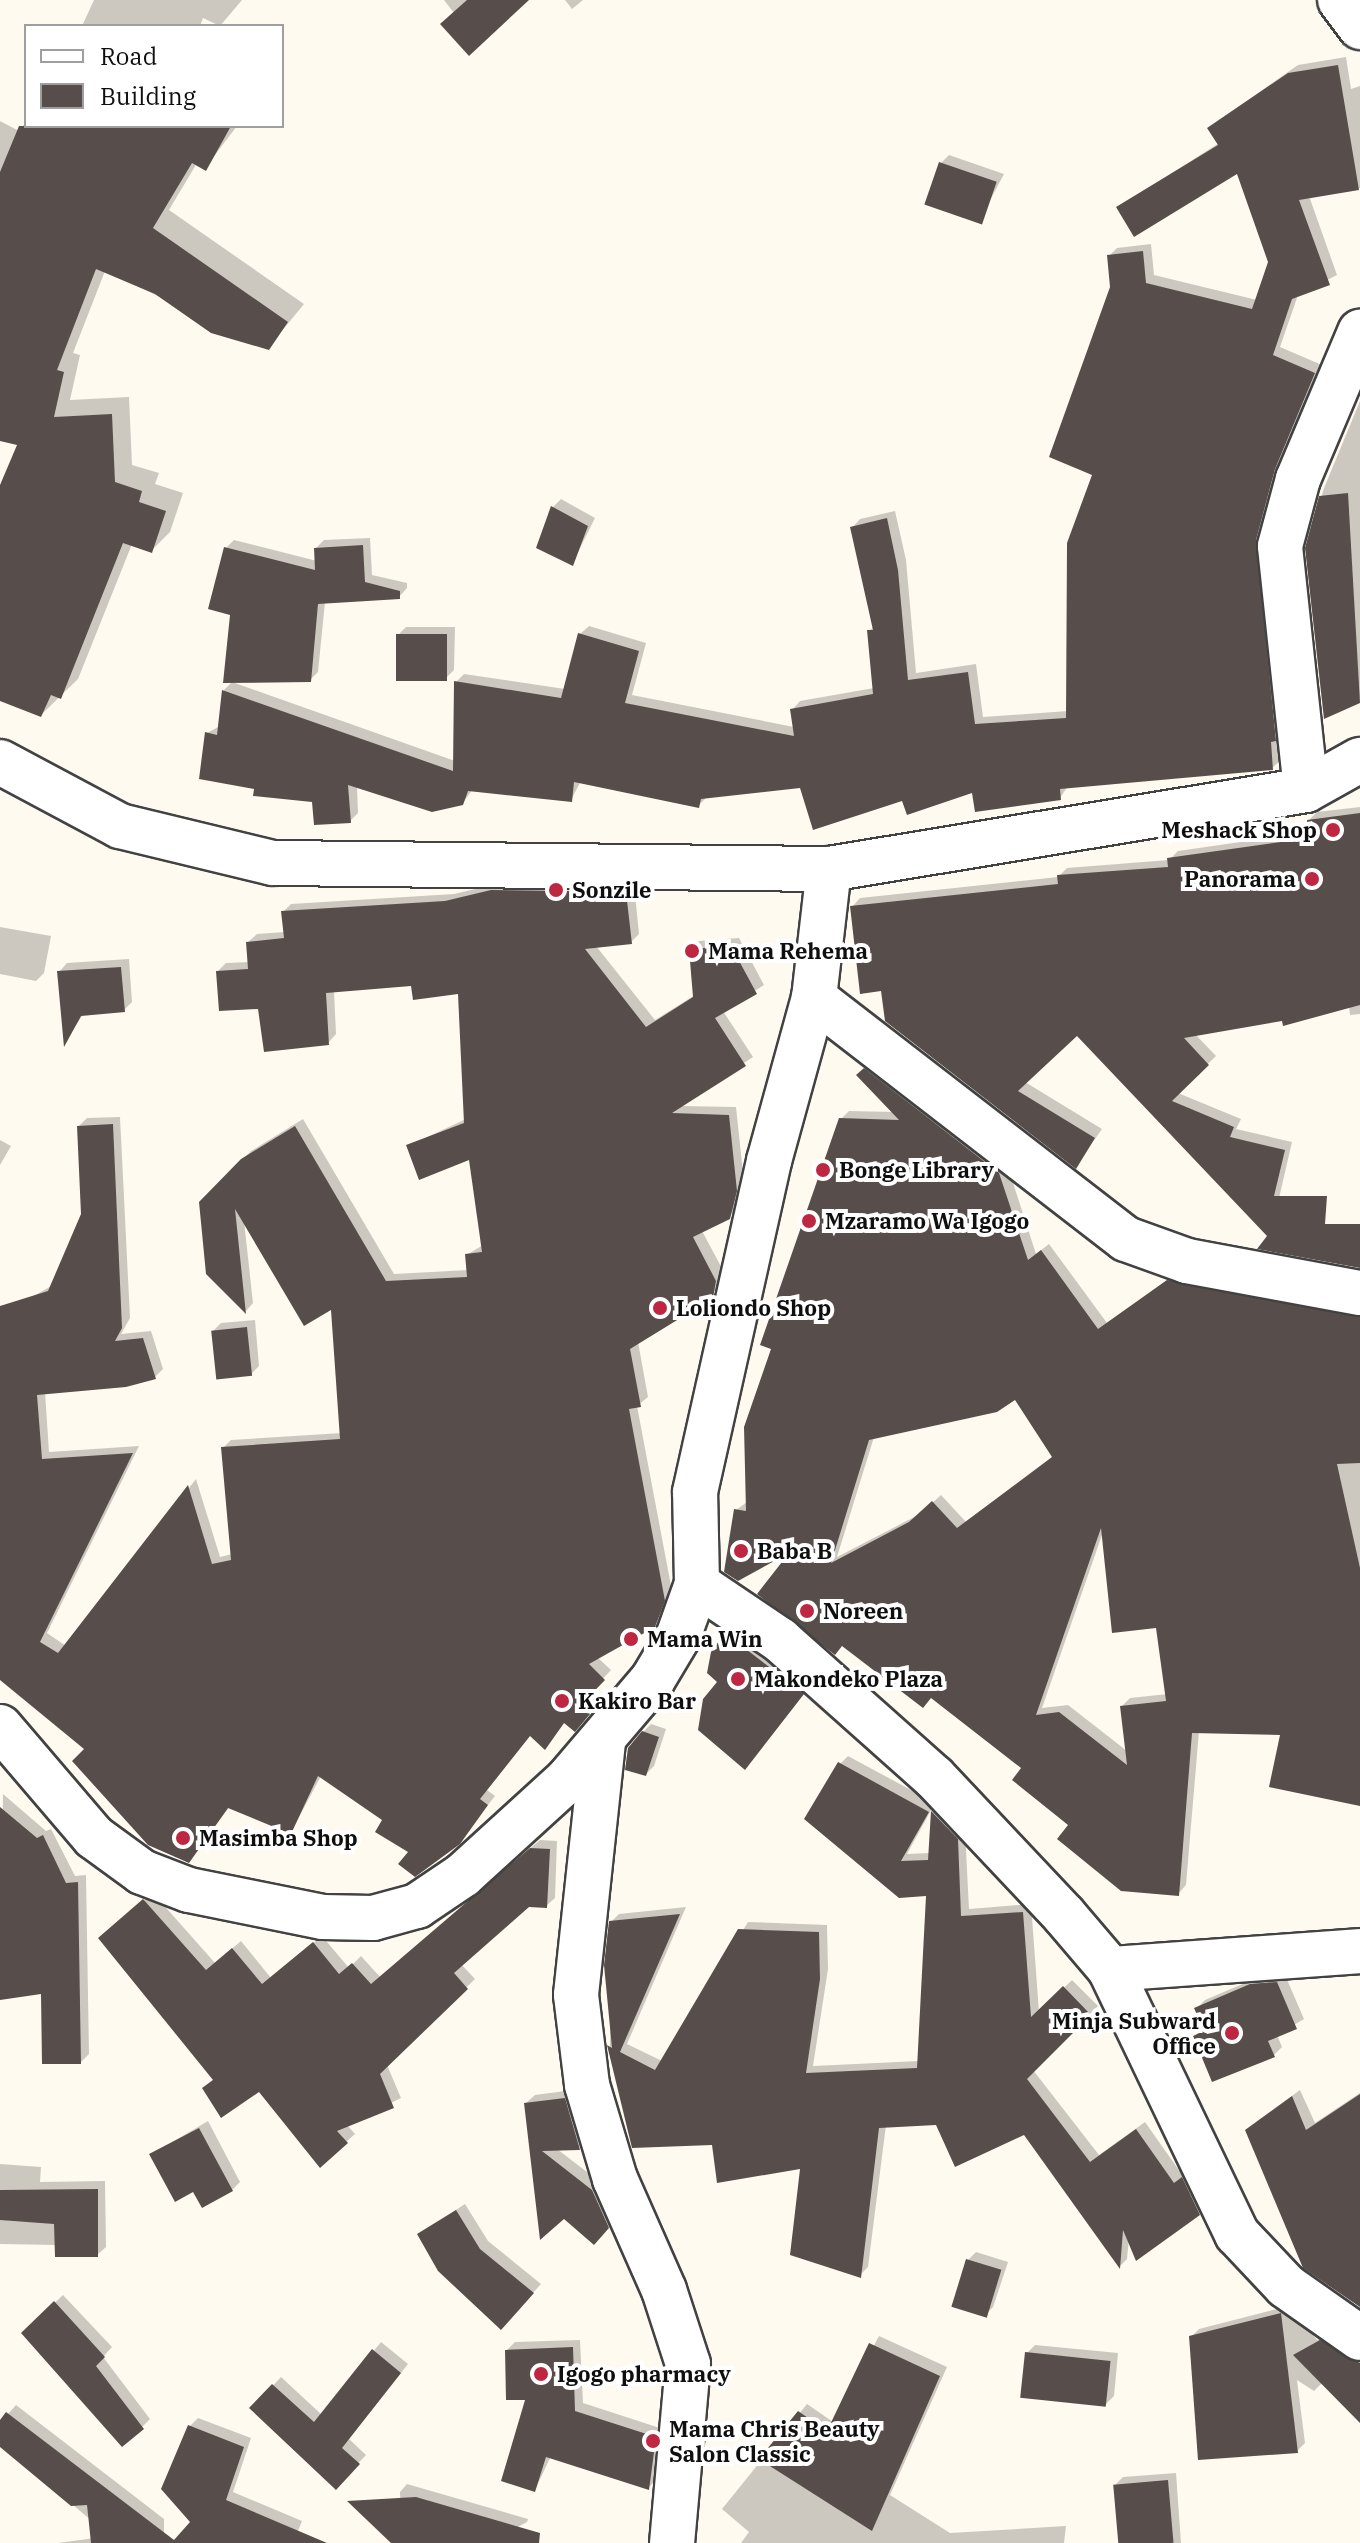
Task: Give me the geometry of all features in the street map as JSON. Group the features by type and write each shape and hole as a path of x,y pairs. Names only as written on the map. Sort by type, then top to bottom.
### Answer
{"street":[{"path":"1340,0 1360,27"},
{"path":"1306,790 1280,546 1298,479 1360,332"},
{"path":"0,762 120,826 273,863 829,869 1306,790 1360,760"},
{"path":"0,1727 94,1837 142,1872 189,1890 323,1917 373,1918 417,1906 463,1875 603,1742 672,1648 697,1584 695,1492 769,1161 814,998 829,869"},
{"path":"814,998 1126,1239 1187,1261 1360,1293"},
{"path":"697,1584 780,1640 934,1777 1110,1969 1237,2234 1286,2286 1360,2338"},
{"path":"603,1742 576,1995 587,2085 615,2179 664,2290 688,2364 672,2543"},
{"path":"1110,1969 1360,1951"}],"building":[{"path":"467,0 529,0 469,56 440,24"},
{"path":"1338,65 1359,190 1299,200 1330,285 1292,299 1273,355 1315,373 1275,469 1256,540 1276,741 1271,742 1273,770 1060,789 1061,800 975,812 972,793 907,815 902,801 813,830 800,788 701,799 699,808 574,782 572,802 468,791 463,805 432,812 348,785 351,823 314,825 312,802 253,796 254,789 199,779 205,732 217,735 222,690 453,771 454,681 561,698 578,633 639,651 625,703 794,736 790,709 873,694 867,630 873,630 850,527 887,518 898,570 908,680 968,672 975,724 1066,718 1067,543 1092,475 1049,457 1110,287 1107,255 1143,251 1146,283 1252,309 1268,262 1237,174 1134,237 1116,207 1218,145 1207,128 1288,73"},
{"path":"19,126 230,128 206,171 192,163 153,228 288,322 269,350 211,333 155,294 96,269 57,370 64,372 54,417 112,414 115,482 142,491 139,502 166,511 152,553 123,543 61,699 51,695 41,717 0,701 0,485 17,445 0,441 0,172"},
{"path":"939,162 997,182 982,224 924,205"},
{"path":"1348,493 1360,703 1324,719 1305,548 1319,496"},
{"path":"551,506 588,526 573,566 536,548"},
{"path":"363,545 365,582 400,591 400,599 318,604 311,682 223,683 230,615 208,609 224,547 315,570 314,548"},
{"path":"396,634 447,634 447,681 396,681"},
{"path":"1360,813 1360,1005 1283,1026 1282,1021 1184,1038 1209,1065 1172,1101 1234,1127 1230,1137 1285,1150 1274,1196 1327,1196 1325,1224 1360,1224 1360,1268 1257,1249 1267,1236 1077,1036 1018,1091 1095,1138 1076,1169 885,1021 881,991 860,994 850,906 1058,884 1057,875 1168,867 1167,858 1309,838 1307,820"},
{"path":"491,890 626,892 632,944 585,949 646,1027 693,997 689,949 731,946 757,994 715,1018 746,1066 672,1113 729,1115 737,1191 730,1219 693,1237 716,1281 713,1298 630,1349 641,1407 629,1409 665,1601 655,1627 589,1664 605,1680 576,1710 590,1714 575,1732 564,1723 545,1750 530,1736 480,1799 488,1805 460,1844 415,1877 398,1864 408,1852 375,1832 382,1820 318,1776 291,1834 228,1808 189,1863 148,1845 72,1761 84,1749 0,1680 0,1306 48,1291 81,1214 77,1126 113,1124 122,1328 115,1341 143,1338 156,1379 126,1387 37,1395 42,1459 133,1453 40,1642 58,1653 188,1485 212,1564 231,1560 221,1447 340,1439 331,1310 304,1326 235,1209 246,1314 206,1274 199,1202 241,1159 295,1126 386,1281 467,1277 465,1254 482,1252 469,1160 419,1180 406,1145 464,1123 458,994 413,1000 411,986 326,993 329,1045 264,1052 258,1009 219,1011 216,971 248,969 246,942 284,938 281,911 445,901"},
{"path":"121,967 125,1012 81,1016 64,1047 57,971"},
{"path":"864,1068 999,1173 1028,1260 1041,1250 1098,1329 1167,1280 1360,1317 1360,1463 1337,1464 1360,1568 1360,1806 1269,1787 1280,1735 1192,1733 1179,1896 1121,1891 1057,1839 1068,1825 1012,1780 1021,1768 931,1698 923,1708 842,1646 835,1655 757,1594 789,1553 738,1581 724,1572 734,1509 746,1511 744,1427 771,1349 760,1345 839,1118 899,1120 856,1075","holes":["1015,1400 1052,1457 957,1528 932,1501 909,1522 831,1563 869,1440 997,1412","1101,1528 1112,1633 1156,1628 1166,1701 1120,1706 1127,1765 1059,1712 1036,1715"]},
{"path":"247,1327 252,1376 216,1379 211,1331"},
{"path":"725,1633 804,1694 745,1770 698,1730 703,1699 717,1682 707,1673 711,1652"},
{"path":"642,1731 659,1737 646,1776 625,1770 628,1748"},
{"path":"838,1762 929,1812 901,1861 928,1860 931,1811 958,1839 961,1916 1023,1912 1031,2017 1063,1986 1091,2015 1027,2079 1090,2162 1136,2129 1174,2183 1182,2177 1200,2215 1136,2261 1123,2230 1120,2269 1024,2135 955,2167 936,2125 879,2128 861,2278 790,2255 800,2169 717,2183 712,2145 632,2148 607,2045 612,2048 604,1965 609,1921 680,1914 620,2052 655,2070 738,1929 819,1932 820,1979 806,2073 917,2068 926,1896 899,1898 804,1819"},
{"path":"0,1807 37,1838 43,1835 66,1883 78,1882 81,2064 42,2064 41,1994 0,2000"},
{"path":"530,1848 550,1849 547,1908 529,1907 454,1973 468,1989 380,2074 394,2108 337,2131 348,2143 320,2168 259,2092 221,2118 202,2088 213,2080 98,1938 143,1899 206,1970 232,1948 262,1984 313,1942 339,1974 352,1963 371,1984"},
{"path":"1277,1982 1297,2029 1268,2041 1275,2057 1212,2082 1193,2036 1204,2031 1194,2008 1250,1984"},
{"path":"1360,2094 1360,2307 1303,2268 1245,2130 1292,2096 1306,2130"},
{"path":"565,2098 580,2150 542,2151 592,2190 609,2228 594,2245 564,2219 540,2240 524,2103"},
{"path":"199,2128 233,2191 202,2208 193,2192 175,2202 149,2154"},
{"path":"98,2189 98,2257 55,2257 54,2224 0,2220 0,2190"},
{"path":"456,2210 480,2249 534,2293 501,2330 438,2271 417,2234"},
{"path":"966,2259 1001,2270 987,2318 951,2307"},
{"path":"54,2301 105,2357 96,2366 144,2429 122,2447 21,2333"},
{"path":"1281,2313 1298,2453 1198,2460 1189,2336"},
{"path":"1320,2340 1360,2363 1360,2423 1293,2355"},
{"path":"869,2343 940,2376 872,2531 759,2459 798,2411 827,2431"},
{"path":"573,2347 575,2411 656,2437 649,2490 546,2457 535,2492 501,2481 525,2400 506,2400 505,2350"},
{"path":"372,2349 401,2373 342,2448 360,2464 336,2490 249,2408 272,2384 314,2422"},
{"path":"1025,2352 1111,2361 1106,2407 1020,2398"},
{"path":"6,2412 174,2540 190,2522 161,2489 188,2425 244,2447 226,2500 327,2543 91,2543 87,2505 71,2506 0,2447 0,2420"},
{"path":"1168,2480 1173,2543 1118,2543 1113,2485"},
{"path":"416,2497 540,2533 539,2543 391,2543 347,2501"}],"place":[{"name":"Meshack Shop","path":"1333,830"},
{"name":"Panorama","path":"1312,879"},
{"name":"Sonzile","path":"556,890"},
{"name":"Mama Rehema","path":"692,951"},
{"name":"Bonge Library","path":"823,1170"},
{"name":"Mzaramo Wa Igogo","path":"809,1221"},
{"name":"Loliondo Shop","path":"660,1308"},
{"name":"Baba B","path":"741,1551"},
{"name":"Noreen","path":"807,1611"},
{"name":"Mama Win","path":"631,1639"},
{"name":"Makondeko Plaza","path":"738,1679"},
{"name":"Kakiro Bar","path":"562,1701"},
{"name":"Masimba Shop","path":"183,1838"},
{"name":"Minja Subward Office","path":"1232,2033"},
{"name":"Igogo pharmacy","path":"541,2374"},
{"name":"Mama Chris Beauty Salon Classic","path":"653,2441"}]}
